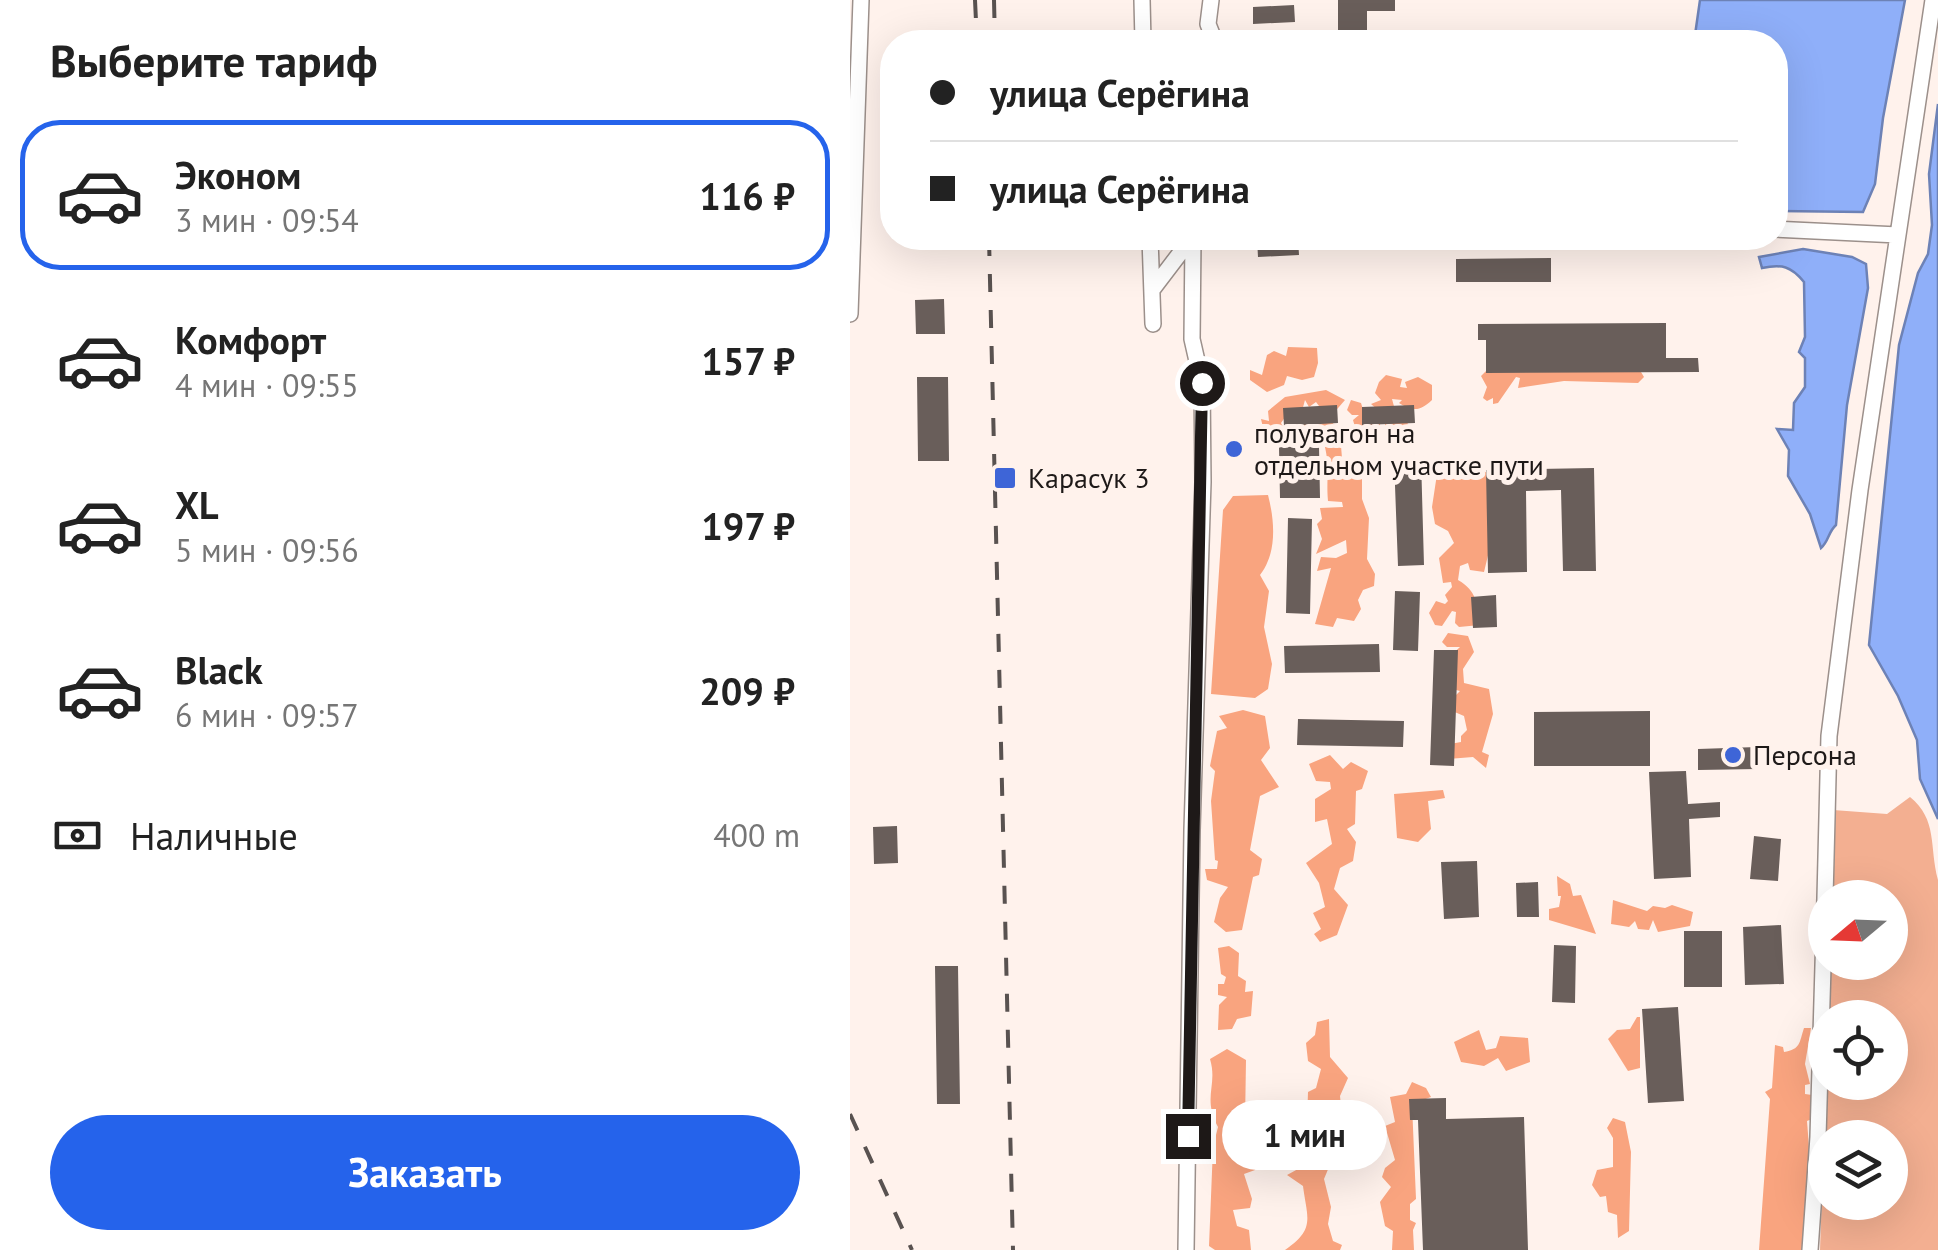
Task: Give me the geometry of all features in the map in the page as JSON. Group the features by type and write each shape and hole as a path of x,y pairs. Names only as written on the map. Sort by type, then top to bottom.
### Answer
{"street":[{"path":"850,314 861,0"},
{"path":"1142,0 1143,30"},
{"path":"1210,0 1210,30"},
{"path":"1825,880 1829,736 1860,490 1933,0"},
{"path":"1788,231 1898,236"},
{"path":"1150,250 1153,324"},
{"path":"1152,290 1182,250"},
{"path":"1186,1250 1192,830 1203,482 1202,383 1192,339 1190,250"},
{"path":"1810,1250 1823,980"}],"shaded area":[{"path":"1288,347 1317,348 1314,377 1302,380 1287,376 1284,385 1267,392 1250,380 1250,370 1262,375 1267,355 1274,351 1286,356"},
{"path":"1638,367 1644,377 1638,383 1564,381 1518,388 1520,378 1516,377 1498,403 1493,404 1493,398 1483,398 1487,387 1481,376 1488,369"},
{"path":"1386,375 1402,379 1400,387 1407,388 1405,382 1418,377 1432,385 1432,400 1413,409 1399,403 1402,400 1392,399 1395,410 1411,427 1394,432 1391,426 1386,428 1384,420 1374,431 1355,427 1353,420 1359,415 1347,410 1351,400 1361,403 1365,416 1378,410 1371,404 1381,400 1375,393"},
{"path":"1326,390 1345,400 1332,415 1316,402 1309,407 1305,400 1302,411 1290,410 1281,423 1283,427 1292,426 1297,417 1326,418 1335,425 1334,433 1294,438 1290,430 1284,437 1264,432 1261,419 1269,421 1268,411 1285,397"},
{"path":"1341,446 1342,458 1349,468 1362,473 1362,499 1369,518 1367,559 1375,574 1374,586 1363,590 1358,600 1361,609 1354,621 1337,618 1333,627 1315,624 1331,568 1317,571 1321,557 1336,558 1347,553 1346,540 1316,554 1322,539 1317,524 1322,519 1320,508 1343,507 1342,502 1328,501 1325,447"},
{"path":"1466,465 1493,475 1491,543 1484,572 1470,570 1468,563 1460,566 1458,580 1473,594 1480,625 1459,627 1455,623 1456,612 1452,611 1442,626 1435,625 1429,613 1436,601 1448,601 1445,595 1452,587 1451,582 1443,583 1439,558 1454,543 1448,531 1435,524 1432,507 1437,474"},
{"path":"1268,495 1273,537 1260,575 1269,591 1264,627 1272,664 1268,689 1255,698 1211,694 1223,510 1233,496"},
{"path":"1448,633 1468,636 1474,652 1463,669 1464,683 1489,689 1493,714 1482,752 1489,755 1486,768 1473,757 1448,759 1450,744 1461,742 1467,730 1464,716 1450,710 1450,701 1460,691 1448,688 1444,662 1460,647 1447,647 1442,642"},
{"path":"1243,710 1265,716 1270,748 1261,760 1279,787 1260,796 1250,850 1262,859 1259,875 1253,877 1242,930 1226,932 1214,922 1220,898 1228,887 1207,880 1205,869 1217,869 1218,861 1211,801 1215,771 1210,766 1217,731 1227,728 1219,716"},
{"path":"1330,755 1343,769 1351,762 1368,771 1362,789 1356,791 1355,824 1347,829 1356,842 1353,861 1340,868 1334,889 1348,905 1337,935 1320,942 1314,934 1321,929 1313,913 1325,907 1319,883 1306,863 1332,844 1327,819 1315,822 1315,799 1331,789 1330,782 1316,781 1309,764"},
{"path":"1443,790 1445,798 1428,801 1431,829 1418,842 1397,838 1394,794"},
{"path":"1910,797 1929,824 1938,880 1938,1250 1820,1250 1821,1220 1908,1220 1908,1120 1825,1120 1825,1100 1908,1100 1908,1000 1829,1000 1829,980 1908,980 1908,880 1832,880 1833,810 1887,814"},
{"path":"1557,876 1570,884 1573,896 1581,895 1596,934 1549,920 1549,909 1559,907 1561,896"},
{"path":"1613,900 1647,911 1653,906 1672,905 1693,912 1690,926 1658,932 1653,920 1649,930 1638,929 1635,921 1629,927 1611,924"},
{"path":"1229,946 1239,953 1238,976 1246,981 1245,992 1253,991 1251,1016 1237,1019 1232,1029 1218,1030 1219,1005 1227,997 1218,995 1218,984 1224,984 1226,977 1221,974 1218,948"},
{"path":"1637,1017 1640,1068 1628,1071 1608,1039 1617,1030 1630,1029"},
{"path":"1329,1019 1330,1057 1348,1078 1330,1131 1334,1155 1324,1179 1331,1207 1328,1224 1333,1241 1342,1245 1340,1250 1285,1250 1301,1236 1307,1222 1303,1186 1287,1175 1298,1169 1288,1156 1307,1122 1308,1092 1316,1088 1321,1069 1308,1061 1306,1043 1315,1035 1317,1022"},
{"path":"1804,1028 1808,1028 1805,1094 1812,1100 1812,1119 1807,1121 1804,1250 1759,1250 1770,1099 1765,1092 1772,1088 1775,1045 1783,1047 1784,1052 1798,1044"},
{"path":"1479,1030 1486,1050 1496,1048 1500,1036 1528,1038 1530,1062 1506,1071 1498,1058 1484,1066 1461,1062 1454,1042"},
{"path":"1227,1049 1246,1060 1245,1123 1259,1134 1255,1170 1244,1174 1252,1199 1250,1208 1233,1210 1237,1226 1249,1230 1251,1250 1215,1250 1209,1246 1213,1147 1218,1127 1211,1108 1210,1059"},
{"path":"1412,1082 1426,1088 1431,1097 1412,1104 1416,1199 1410,1204 1410,1220 1416,1223 1414,1250 1392,1250 1393,1231 1385,1226 1380,1202 1391,1187 1382,1177 1385,1168 1395,1160 1385,1126 1395,1122 1390,1097 1406,1094"},
{"path":"1613,1118 1625,1122 1631,1152 1629,1231 1618,1238 1617,1215 1608,1212 1606,1196 1600,1197 1592,1185 1597,1170 1613,1167 1613,1138 1607,1128"}],"water":[{"path":"1700,0 1905,0 1875,184 1863,212 1788,211 1788,30 1696,30"},
{"path":"1938,104 1938,819 1920,779 1917,740 1869,645 1899,345 1918,273 1928,254 1932,225 1929,174"},
{"path":"1803,249 1852,257 1866,264 1868,288 1847,405 1836,525 1821,548 1810,514 1788,476 1789,450 1777,429 1793,430 1794,403 1805,387 1805,358 1799,352 1805,337 1804,282 1786,268 1762,268 1759,257"}],"building":[{"path":"1338,0 1395,0 1395,11 1367,11 1367,30 1338,30"},
{"path":"1294,5 1295,22 1253,24 1253,7"},
{"path":"1258,250 1299,250 1299,255 1258,257"},
{"path":"1551,258 1551,282 1456,282 1456,259"},
{"path":"944,299 945,334 916,334 915,300"},
{"path":"1666,323 1666,358 1698,358 1699,372 1486,373 1486,340 1478,340 1478,324"},
{"path":"917,377 948,377 949,461 918,461"},
{"path":"1337,405 1338,423 1284,426 1283,408"},
{"path":"1414,405 1415,423 1362,425 1362,407"},
{"path":"1319,446 1320,498 1280,498 1279,447"},
{"path":"1421,458 1424,565 1398,566 1394,459"},
{"path":"1594,468 1596,571 1563,571 1561,490 1526,491 1527,572 1488,573 1486,470"},
{"path":"1288,518 1312,519 1310,614 1286,613"},
{"path":"1395,591 1420,592 1418,651 1393,650"},
{"path":"1496,595 1497,627 1473,628 1471,597"},
{"path":"1379,644 1380,672 1285,673 1284,646"},
{"path":"1434,650 1458,650 1454,766 1430,765"},
{"path":"1650,711 1650,766 1534,766 1534,712"},
{"path":"1298,719 1404,721 1403,747 1297,745"},
{"path":"1757,747 1757,769 1698,770 1698,749"},
{"path":"1686,771 1688,804 1720,802 1720,817 1689,819 1691,877 1654,879 1649,772"},
{"path":"897,826 898,863 874,864 873,827"},
{"path":"1754,836 1781,839 1778,881 1750,879"},
{"path":"1477,861 1479,917 1444,919 1441,862"},
{"path":"1538,882 1539,917 1517,917 1516,883"},
{"path":"1781,925 1784,984 1745,985 1743,927"},
{"path":"1684,931 1722,931 1722,987 1684,987"},
{"path":"1554,945 1576,946 1575,1003 1552,1002"},
{"path":"935,966 958,966 960,1104 937,1104"},
{"path":"1678,1007 1684,1101 1648,1103 1642,1009"},
{"path":"1446,1098 1446,1119 1524,1117 1528,1250 1423,1250 1418,1120 1410,1120 1409,1099"}],"railway":[{"path":"975,0 976,30"},
{"path":"994,0 995,30"},
{"path":"989,250 1013,1250"},
{"path":"850,1114 912,1250"}],"place":[{"name":"полувагон на отдельном участке пути","path":"1234,449"},
{"name":"Карасук 3","path":"1005,478"},
{"name":"Персона","path":"1733,755"}],"route":[{"path":"1188,1136 1202,383"}]}
